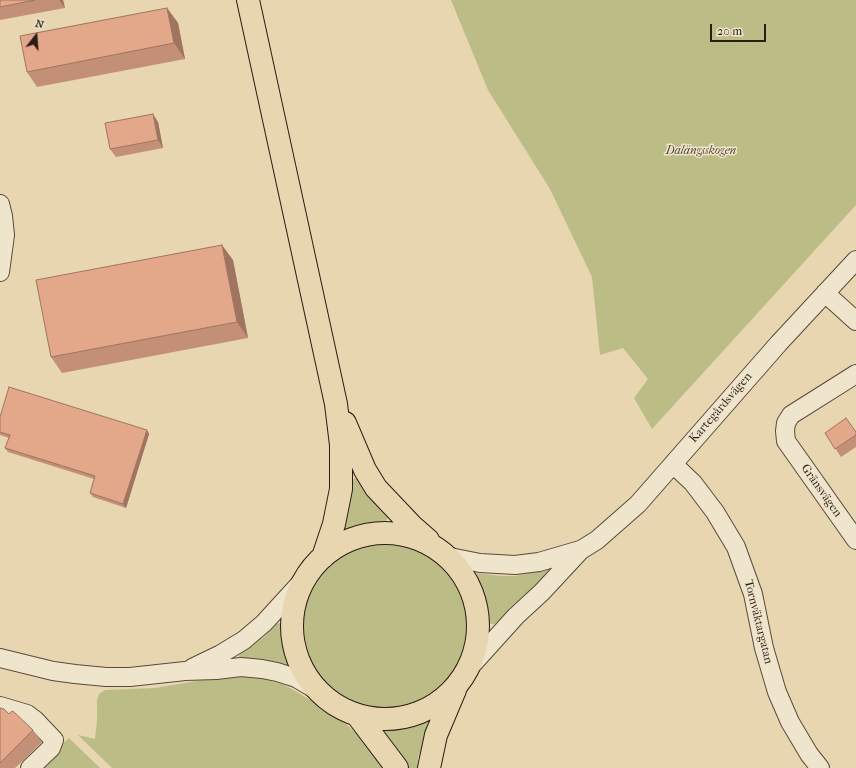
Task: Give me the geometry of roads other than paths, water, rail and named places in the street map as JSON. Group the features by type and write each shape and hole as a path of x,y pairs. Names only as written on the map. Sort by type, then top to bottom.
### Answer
{"main road":[{"path":"248,0 336,404 341,445 341,489 334,524 323,557"},
{"path":"336,404 365,470 376,488 412,526 445,554 462,574 470,588 476,604 478,637 475,653 469,668 457,686 436,735 429,768"},
{"path":"445,554 413,538 400,534 372,534 345,542 323,557 306,577 300,588 295,603 292,619 293,634 295,650 300,665 308,679 318,691 336,705 357,715 372,718 404,718 419,713 440,702 457,686"},
{"path":"357,715 397,768"}],"street":[{"path":"0,204 5,235 0,272"},
{"name":"Kartegårdsvägen","path":"469,668 516,616 542,592 581,550 597,540 638,504 779,343 856,260"},
{"path":"826,293 856,321"},
{"name":"Gränsvägen","path":"856,374 791,415 786,423 785,431 786,441 856,540"},
{"name":"Tornväktargatan","path":"673,464 693,483 715,512 736,547 753,594 764,648 777,692 790,722 809,754 820,768"},
{"name":"Kartegårdsvägen","path":"445,554 480,563 515,566 539,562 581,550"},
{"path":"185,671 221,654 244,640 264,623 306,577"},
{"path":"0,658 53,671 83,675 130,677 241,667 262,669 296,678 318,691"},
{"path":"0,706 27,714 35,720 54,740 51,748 30,768"}],"park label":[{"name":"Dalängsskogen","path":"701,151"}]}
